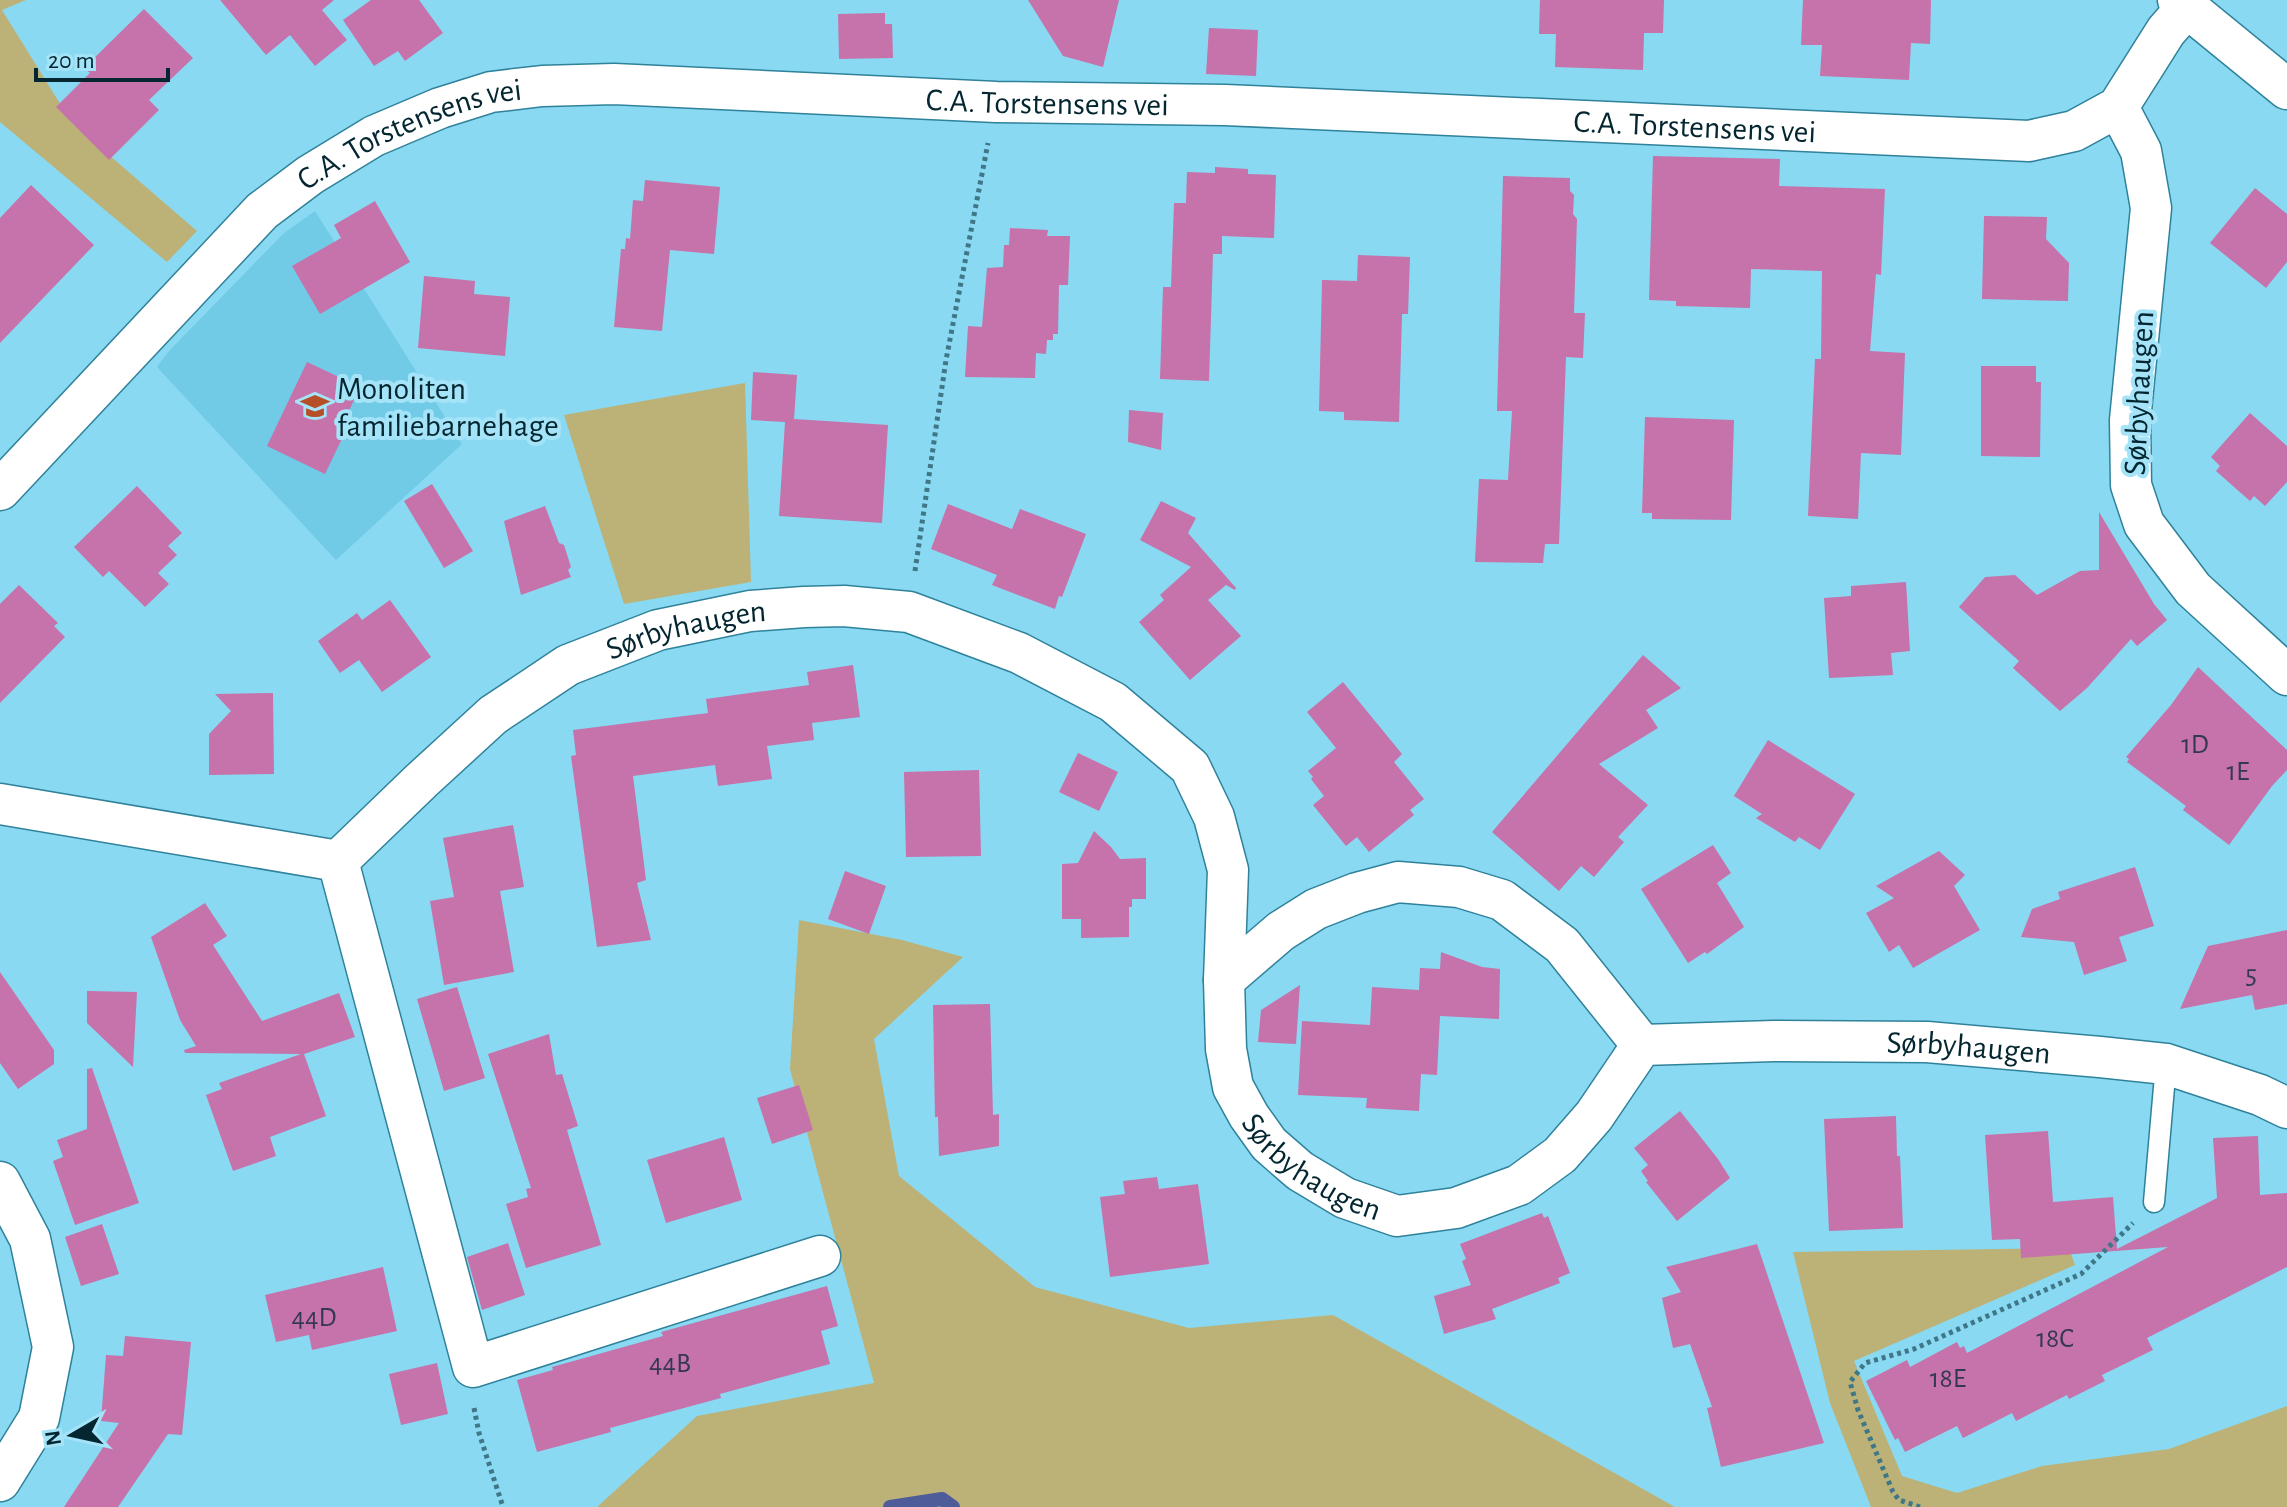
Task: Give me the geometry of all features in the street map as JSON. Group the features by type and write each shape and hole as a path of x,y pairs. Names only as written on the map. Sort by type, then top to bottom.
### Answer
{"street":[{"path":"2182,4 2287,89"},
{"name":"C.A. Torstensens vei","path":"0,490 262,211 310,175 374,136 440,108 491,92 542,86 614,84 996,102 1225,105 2029,141 2074,131 2118,107 2182,4"},
{"name":"Sørbyhaugen","path":"2118,107 2141,151 2151,208 2130,420 2131,485 2144,524 2193,589 2287,675"},
{"name":"Sørbyhaugen","path":"338,861 493,715 568,665 658,630 750,611 844,606 909,612 1019,653 1113,702 1190,767 1214,817 1228,870 1224,980 1226,1049 1233,1087 1269,1144 1300,1171 1345,1198 1397,1216 1456,1208 1519,1185 1560,1155 1594,1116 1642,1045 1774,1041 1927,1042 2166,1064 2260,1095 2287,1108"},
{"path":"0,804 338,861 473,1367 820,1256"},
{"path":"1224,980 1281,931 1316,909 1398,882 1459,887 1502,900 1562,945 1642,1045"},
{"path":"0,1182 30,1239 53,1347 39,1418 0,1481"}],"lane":[{"path":"2154,1202 2166,1064"}],"path":[{"path":"909,612 946,360 996,102"},
{"path":"1920,1507 1899,1500 1884,1476 1850,1382 1865,1363 1914,1349 2081,1274 2154,1202"},
{"path":"473,1367 470,1388 479,1433 503,1507"}],"shaded area":[{"path":"0,0 26,0 2,10 72,123 197,231 167,262 0,122"},
{"name":"Monoliten familiebarnehage","path":"315,211 462,444 336,560 157,367 283,234"},
{"path":"745,383 751,582 624,604 564,415"},
{"path":"799,920 902,940 963,957 874,1039 899,1176 1035,1287 1189,1328 1333,1315 1675,1507 597,1507 697,1416 874,1383 790,1069"},
{"path":"2069,1248 2075,1265 1854,1361 1902,1476 1957,1493 2042,1466 2169,1449 2287,1406 2287,1507 1871,1507 1830,1403 1793,1252"}],"building":[{"path":"220,0 334,0 322,10 347,40 315,66 290,35 266,55"},
{"path":"371,0 419,0 443,33 405,61 398,51 374,66 343,20"},
{"path":"1028,0 1119,0 1103,67 1063,56"},
{"path":"1540,0 1664,0 1663,33 1644,33 1643,70 1555,67 1556,34 1539,34"},
{"path":"1803,0 1931,0 1930,44 1911,43 1909,80 1820,76 1822,45 1801,45"},
{"path":"144,9 193,58 149,100 159,110 109,160 56,107 90,73 84,68"},
{"path":"885,13 885,24 892,24 893,58 839,59 838,14"},
{"path":"1209,28 1258,30 1256,76 1206,74"},
{"path":"1653,156 1780,159 1779,186 1885,189 1881,275 1876,274 1870,351 1905,353 1901,455 1861,453 1858,519 1808,516 1815,359 1821,359 1822,271 1751,269 1750,308 1676,306 1676,301 1649,300"},
{"path":"1215,167 1248,169 1248,174 1276,175 1274,238 1222,236 1222,254 1213,254 1209,381 1160,379 1163,287 1171,287 1174,203 1186,203 1187,172 1215,173"},
{"path":"1503,176 1570,178 1570,191 1574,195 1573,214 1577,219 1574,313 1585,313 1583,358 1566,357 1559,544 1545,544 1543,563 1475,562 1479,479 1508,480 1512,411 1497,411"},
{"path":"645,180 720,187 714,254 670,250 662,331 614,327 621,249 625,249 626,238 630,239 633,200 643,201"},
{"path":"31,185 94,245 0,343 0,218"},
{"path":"2255,188 2287,214 2287,262 2266,288 2210,243"},
{"path":"375,201 410,262 320,314 292,266 341,238 334,225"},
{"path":"1984,216 2047,217 2046,239 2069,263 2068,301 1982,299"},
{"path":"1010,228 1048,230 1047,236 1070,236 1068,285 1059,285 1058,334 1053,334 1053,340 1047,340 1046,354 1036,353 1035,378 965,377 968,326 982,327 987,268 1003,267 1004,245 1009,245"},
{"path":"1358,255 1410,257 1408,314 1402,314 1399,422 1344,420 1344,412 1319,411 1322,280 1357,281"},
{"path":"424,276 475,281 474,294 510,297 505,356 418,348"},
{"path":"307,362 360,387 346,417 351,420 325,474 267,446"},
{"path":"1981,366 2036,366 2036,382 2041,382 2040,457 1981,456"},
{"path":"753,372 797,375 794,419 888,425 882,523 779,516 785,422 751,420"},
{"path":"1129,410 1163,413 1161,450 1128,442"},
{"path":"2250,413 2287,446 2287,482 2265,506 2254,496 2250,501 2216,471 2220,466 2211,457"},
{"path":"1645,417 1734,420 1731,520 1652,519 1652,513 1642,513"},
{"path":"432,484 473,551 444,568 404,501"},
{"path":"137,486 182,533 168,546 177,555 158,573 169,584 145,607 109,571 103,577 74,547"},
{"path":"1161,501 1196,518 1188,533 1236,588 1226,585 1208,600 1241,636 1190,680 1139,622 1164,600 1160,595 1191,567 1140,540"},
{"path":"948,504 1012,529 1020,509 1086,534 1055,609 992,585 997,575 931,549"},
{"path":"545,506 559,543 564,545 571,577 521,595 504,521"},
{"path":"2099,512 2154,604 2167,620 2137,646 2131,639 2087,688 2060,711 2013,668 2019,661 1959,607 1985,577 2015,575 2037,595 2080,571 2099,570"},
{"path":"1906,582 1910,651 1891,653 1893,675 1829,678 1824,598 1851,596 1851,586"},
{"path":"19,585 58,623 54,626 65,637 0,703 0,604"},
{"path":"390,600 431,657 382,692 359,660 340,673 318,641 357,613 362,620"},
{"path":"1643,655 1681,688 1646,710 1658,728 1599,764 1648,805 1618,837 1624,842 1594,877 1581,866 1559,891 1492,832"},
{"path":"853,665 860,717 812,723 814,740 767,746 772,779 718,786 715,765 633,776 646,880 637,883 651,940 597,947 571,756 576,755 573,730 708,713 706,699 809,685 807,672"},
{"path":"2198,667 2287,750 2287,770 2229,845 2183,810 2186,806 2127,762 2129,759 2126,757 2171,705"},
{"path":"1343,682 1402,754 1394,762 1424,799 1410,810 1414,815 1369,852 1357,837 1346,846 1313,805 1324,796 1308,771 1336,748 1307,712"},
{"path":"273,693 274,774 209,775 209,734 231,711 215,694"},
{"path":"1768,740 1855,794 1820,850 1799,837 1795,842 1756,818 1762,814 1734,796"},
{"path":"1078,753 1118,772 1099,811 1059,792"},
{"path":"979,770 981,856 906,857 904,772"},
{"path":"513,825 524,887 500,891 514,972 444,985 430,901 454,897 443,838"},
{"path":"1094,831 1120,859 1146,858 1146,899 1132,899 1129,937 1081,938 1081,919 1062,919 1062,864 1078,863"},
{"path":"1713,845 1731,873 1717,883 1744,927 1707,954 1705,952 1688,963 1641,889"},
{"path":"1939,851 1965,875 1954,886 1980,930 1913,968 1899,945 1889,952 1866,913 1894,898 1876,886"},
{"path":"2135,867 2154,926 2119,937 2127,961 2084,975 2074,942 2021,937 2032,909 2060,899 2058,892"},
{"path":"845,871 886,886 869,934 828,919"},
{"path":"205,903 227,936 213,945 262,1021 339,993 355,1037 304,1054 326,1116 270,1137 276,1156 233,1171 206,1095 222,1089 219,1083 301,1054 185,1053 184,1050 196,1046 180,1020 151,937"},
{"path":"2287,930 2287,1004 2255,1010 2252,995 2180,1009 2208,946"},
{"path":"1441,952 1482,967 1500,969 1499,1019 1440,1016 1437,1075 1421,1074 1419,1111 1366,1108 1367,1098 1298,1095 1302,1021 1370,1025 1372,987 1419,990 1420,968 1440,969"},
{"path":"0,972 54,1050 54,1064 18,1089 0,1063"},
{"path":"1300,985 1296,1044 1258,1042 1261,1010"},
{"path":"457,987 485,1078 444,1091 417,999"},
{"path":"87,991 137,992 133,1067 87,1023"},
{"path":"990,1004 993,1115 999,1114 999,1146 939,1156 938,1117 935,1117 933,1005"},
{"path":"549,1034 556,1075 562,1074 578,1126 567,1130 601,1245 526,1268 506,1204 528,1197 526,1189 531,1188 488,1054"},
{"path":"92,1068 139,1203 75,1225 53,1161 63,1157 57,1140 87,1129 87,1069"},
{"path":"799,1085 813,1130 772,1144 757,1098"},
{"path":"1680,1111 1730,1178 1677,1221 1646,1182 1641,1171 1648,1165 1634,1148"},
{"path":"1896,1116 1903,1228 1829,1231 1824,1119"},
{"path":"2048,1131 2053,1202 2113,1197 2117,1249 2217,1198 2213,1138 2258,1136 2260,1195 2287,1193 2287,1267 2147,1338 2153,1350 2102,1375 2105,1381 2069,1399 2067,1395 2016,1421 2012,1413 1963,1438 1957,1426 1905,1452 1898,1438 1895,1440 1866,1381 1907,1360 1910,1367 1957,1342 1960,1348 1964,1346 1967,1353 2168,1247 2021,1258 2020,1239 1992,1240 1985,1135"},
{"path":"724,1137 742,1200 666,1223 647,1160"},
{"path":"1157,1177 1159,1189 1198,1184 1209,1264 1110,1277 1100,1197 1125,1194 1123,1181"},
{"path":"1542,1213 1544,1218 1548,1216 1570,1273 1558,1278 1560,1283 1492,1309 1496,1319 1444,1334 1434,1296 1471,1285 1462,1261 1466,1259 1460,1244"},
{"path":"102,1224 119,1274 81,1286 65,1237"},
{"path":"508,1243 525,1295 482,1310 467,1257"},
{"path":"1757,1244 1824,1443 1721,1467 1707,1408 1712,1407 1690,1344 1673,1348 1662,1298 1681,1292 1666,1267"},
{"path":"383,1267 397,1331 312,1350 309,1335 276,1342 265,1295"},
{"path":"827,1286 838,1326 821,1331 830,1364 720,1394 721,1398 610,1428 611,1432 537,1452 517,1380 663,1336 661,1332"},
{"path":"125,1336 191,1342 182,1435 168,1434 118,1507 64,1507 119,1423 101,1421 106,1355 123,1356"},
{"path":"437,1363 448,1414 401,1425 389,1374"}],"waterway":[{"path":"890,1507 942,1499 953,1507"}],"place":[{"name":"Monoliten familiebarnehage","path":"315,406"}]}
